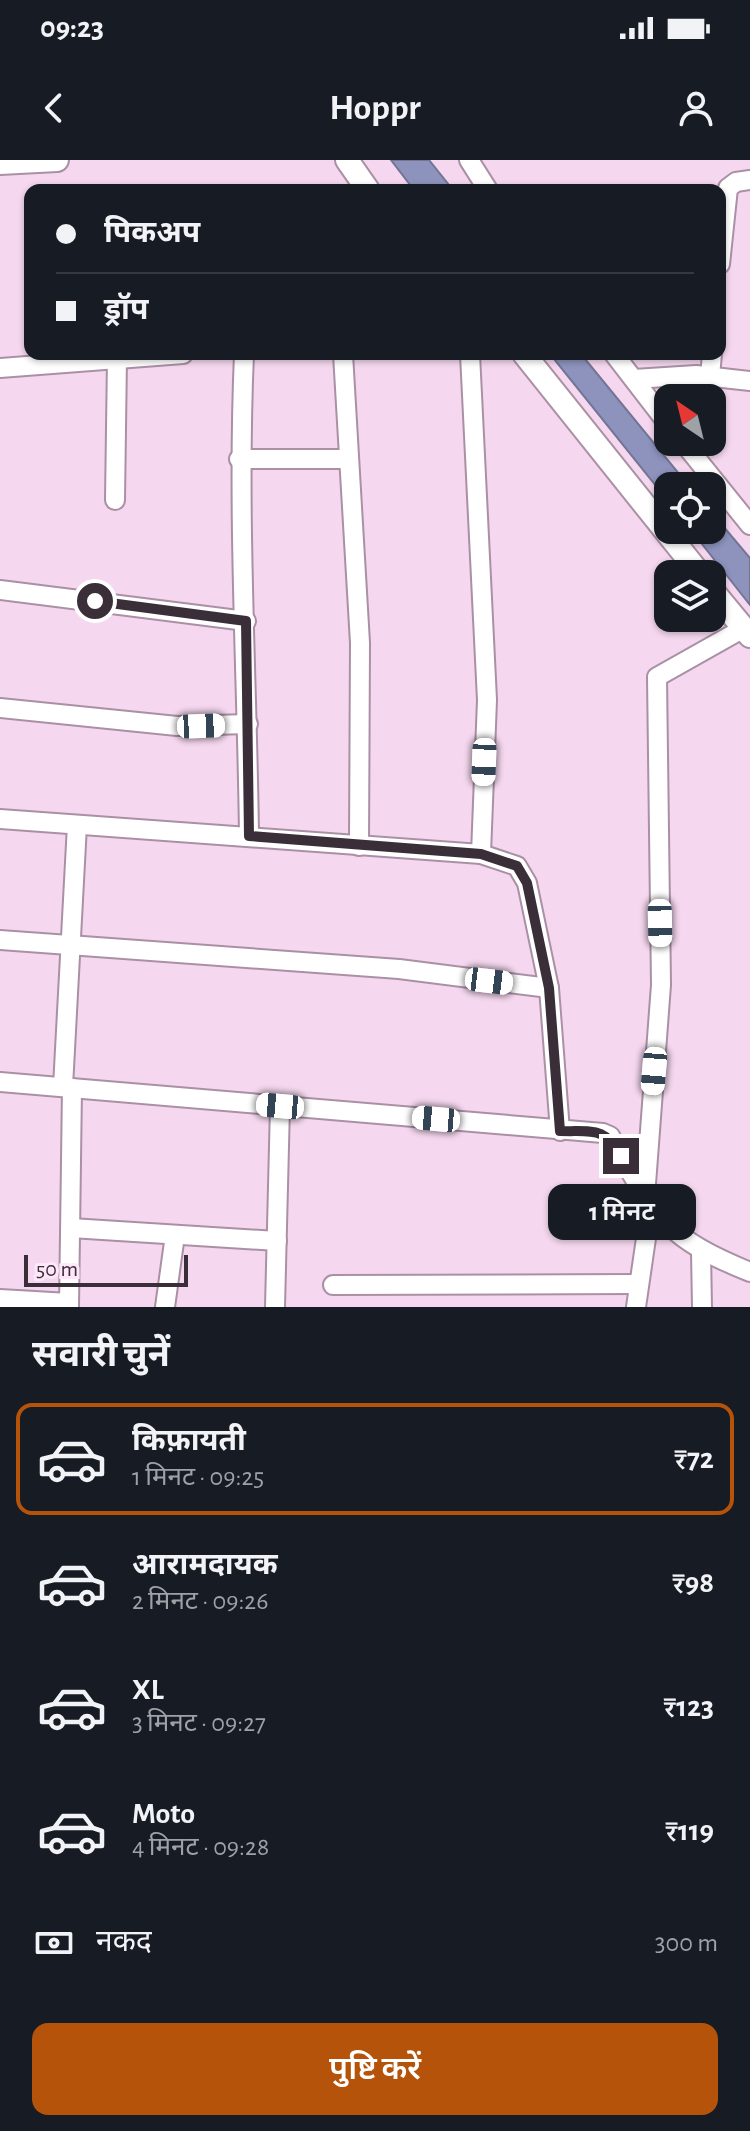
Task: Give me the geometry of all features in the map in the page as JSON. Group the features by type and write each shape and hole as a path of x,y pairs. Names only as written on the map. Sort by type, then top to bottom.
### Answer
{"street":[{"path":"0,163 57,160"},
{"path":"347,160 364,184"},
{"path":"469,160 484,184"},
{"path":"726,207 728,188 736,182 750,180"},
{"path":"0,368 94,360"},
{"path":"115,500 117,360"},
{"path":"244,360 239,459 246,621 249,836"},
{"path":"343,360 360,643 359,846"},
{"path":"470,360 487,700 481,854"},
{"path":"529,360 689,560"},
{"path":"619,360 654,405"},
{"path":"710,376 711,360"},
{"path":"634,379 710,376 750,381"},
{"path":"694,456 750,525"},
{"path":"239,459 349,459"},
{"path":"0,590 246,621"},
{"path":"636,1307 648,1200 661,985 657,677 747,632 726,607"},
{"path":"0,708 177,726 248,724"},
{"path":"0,819 481,854 510,862 522,873 549,988 560,1131"},
{"path":"0,1299 69,1305 68,1087 77,825"},
{"path":"0,940 399,969 549,988"},
{"path":"0,1082 610,1136 668,1229 701,1252 750,1272"},
{"path":"275,1307 280,1106"},
{"path":"71,1228 277,1241"},
{"path":"165,1307 175,1235"},
{"path":"701,1252 702,1307"},
{"path":"333,1285 639,1284"}],"water":[{"path":"391,160 429,160 448,184 409,184"},
{"path":"555,360 586,360 654,443 654,456 664,456 678,472 654,472 654,484"},
{"path":"726,530 750,558 750,605 726,574 726,560 715,560 702,544 726,544"}],"route":[{"path":"95,601 246,621 249,836 481,854 517,866 527,883 549,988 560,1131 603,1133 610,1136 621,1156"}]}
